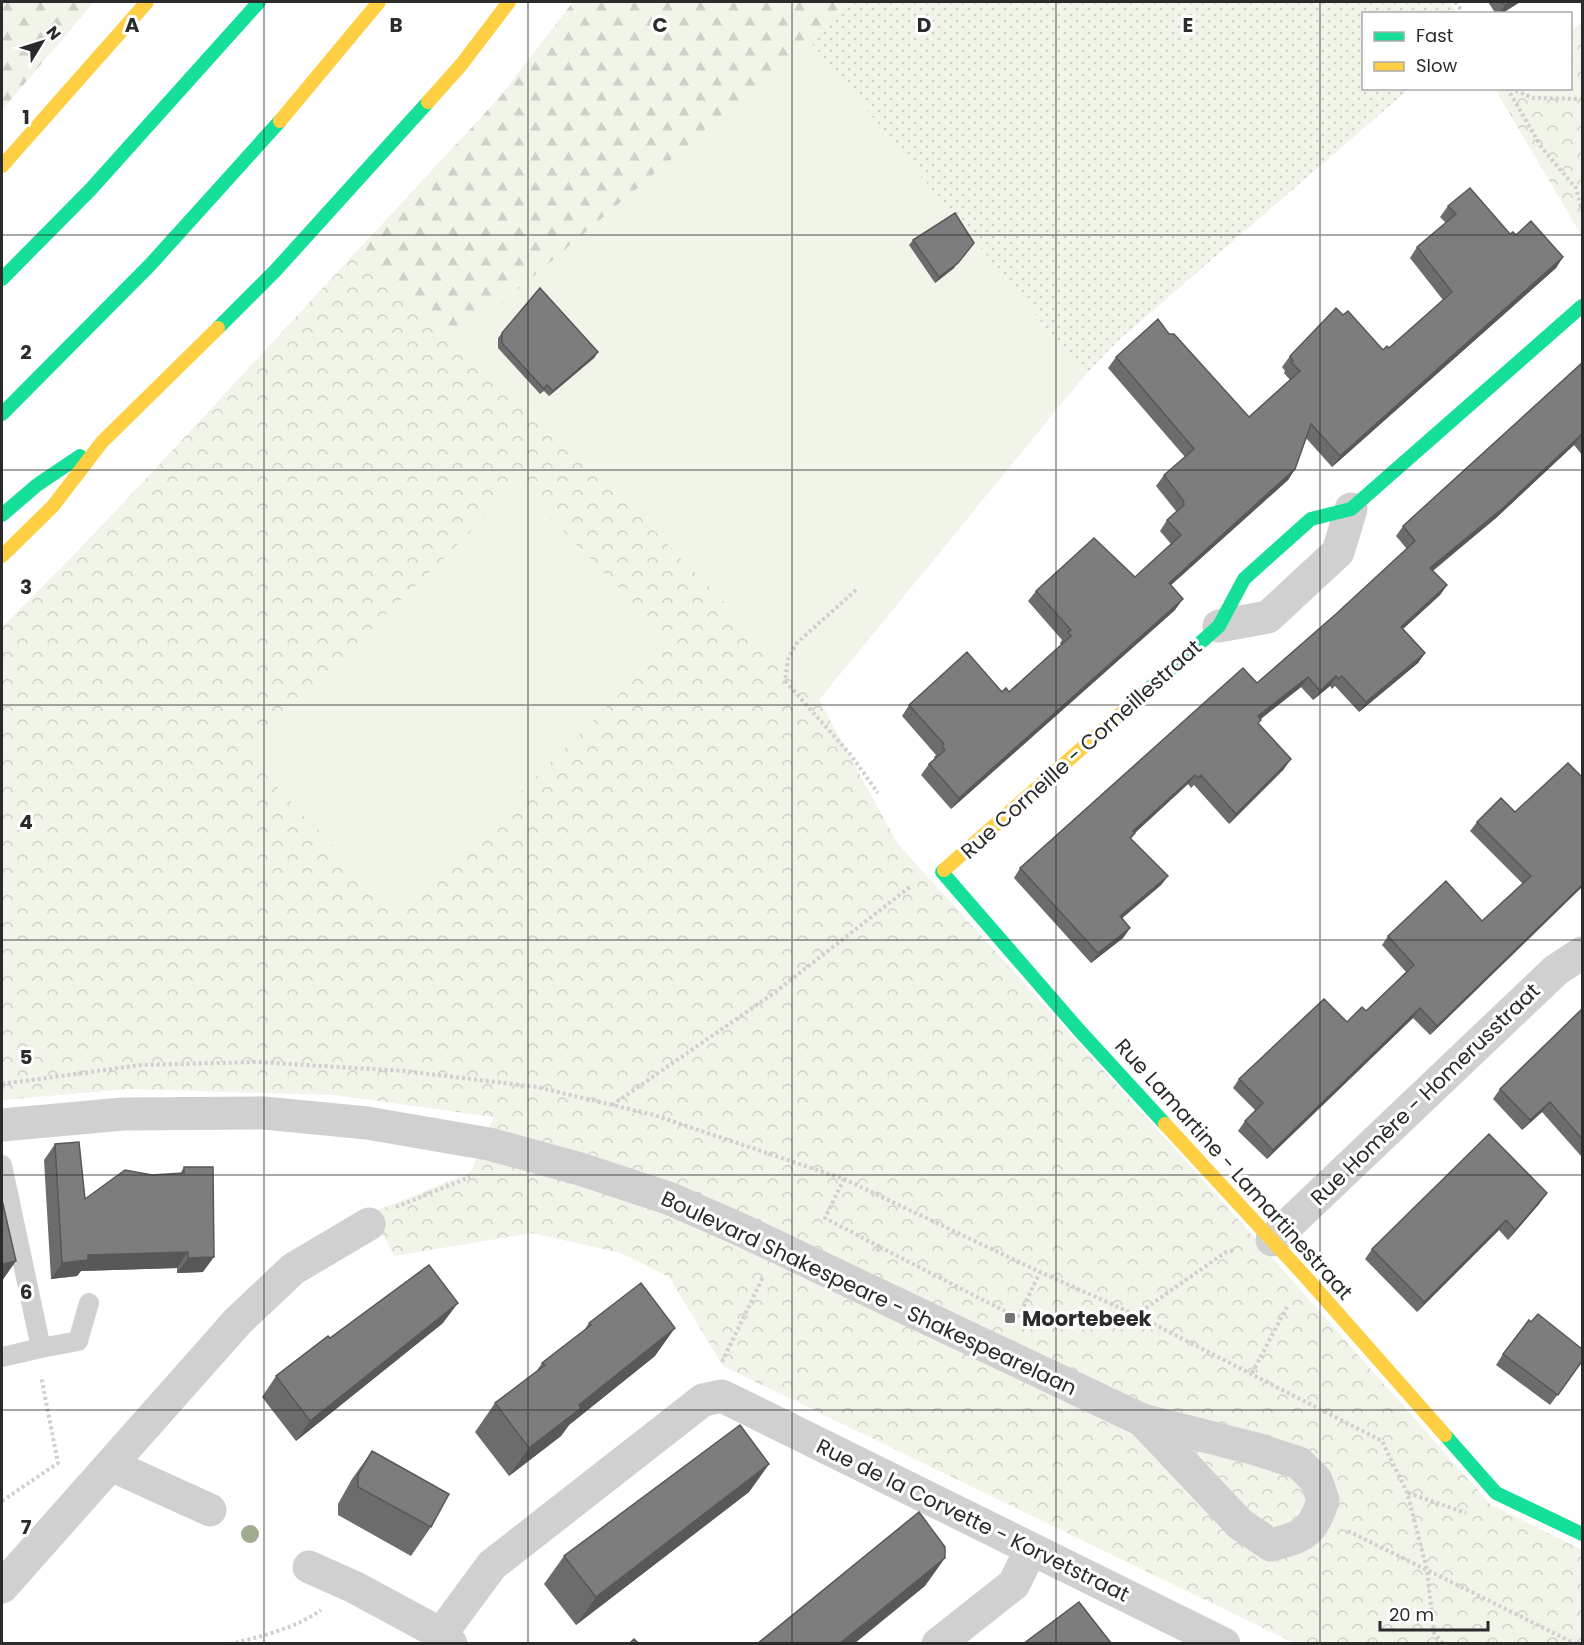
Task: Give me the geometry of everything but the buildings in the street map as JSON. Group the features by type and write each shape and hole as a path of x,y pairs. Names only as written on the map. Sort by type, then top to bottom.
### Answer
{"main road":[{"path":"2,166 147,2"},
{"path":"2,279 91,189 259,2"},
{"path":"2,414 167,247 332,60 380,2"},
{"path":"2,556 52,506 102,442 275,271 461,65 509,2"},
{"name":"Rue Corneille - Corneillestraat","path":"946,877 1219,626 1244,579 1311,519 1351,509 1582,306"},
{"path":"2,515 37,485 102,442"},
{"name":"Rue Lamartine - Lamartinestraat","path":"946,877 1078,1029 1304,1275 1496,1493"},
{"path":"1496,1493 1582,1534"}],"street":[{"name":"Rue Corneille - Corneillestraat","path":"1219,626 1268,617 1338,552 1351,509"},
{"name":"Rue Homère - Homerusstraat","path":"1272,1240 1556,970 1582,953"},
{"name":"Boulevard Shakespeare - Shakespearelaan","path":"2,1125 123,1114 264,1113 367,1123 489,1144 580,1168 668,1198 747,1233 1142,1420 1256,1449 1299,1463 1316,1480 1323,1500 1312,1527 1297,1539 1271,1545 1240,1524 1142,1420"},
{"path":"2,1587 238,1320 293,1269 369,1224"},
{"name":"Rue de la Corvette - Korvetstraat","path":"446,1639 492,1564 703,1400 722,1396 1224,1644"},
{"path":"111,1465 210,1510"},
{"path":"938,1644 1014,1584 1031,1549"},
{"path":"309,1567 354,1587 446,1639"}],"lane":[{"path":"2,1165 38,1348"},
{"path":"2,1356 78,1341 89,1303"}],"path":[{"path":"1509,90 1542,148 1576,188 1582,211"},
{"path":"1513,90 1533,98 1582,99"},
{"path":"856,590 797,643 788,659 785,681 850,754 878,793"},
{"path":"612,1105 774,993 912,885 946,877"},
{"path":"369,1224 374,1216 475,1174"},
{"path":"844,1179 825,1218 878,1249 1018,1318 1040,1272"},
{"path":"1136,1315 1226,1252 1272,1240"},
{"path":"721,1364 767,1268"},
{"path":"1252,1372 1304,1275"},
{"path":"2,1501 58,1463 38,1348"},
{"path":"1407,1492 1481,1518 1496,1493"},
{"path":"1318,1516 1427,1570 1434,1633 1443,1644"},
{"path":"230,1644 258,1638 312,1616 354,1587"}],"green space":[{"path":"2,2 94,2 2,110"},
{"path":"573,2 846,2 774,72 460,339 357,251 499,98"},
{"path":"846,2 1450,2 1457,12 1362,12 1362,90 1408,90 1120,339 1085,375 807,38"},
{"path":"1582,22 1582,236 1496,90 1572,90 1572,30"},
{"path":"807,38 1085,375 819,700 665,541 460,339 774,72"},
{"path":"357,251 460,339 665,541 819,700 898,844 1238,1219 1490,1504 1582,1550 1582,1643 1294,1643 723,1366 669,1277 621,1253 532,1233 394,1256 371,1213 471,1172 494,1117 334,1095 128,1089 2,1100 2,627 137,489"},
{"path":"518,485 672,642 399,913 245,754"}],"traffic: fast":[{"path":"2,279 91,189 259,2"},
{"path":"218,328 275,271 428,102"},
{"path":"2,414 150,265 280,121"},
{"path":"1124,711 1219,626 1244,579 1311,519 1351,509 1582,306"},
{"path":"2,515 37,485 80,456"},
{"path":"944,870 942,872 1078,1029 1165,1124"},
{"path":"1445,1435 1496,1493 1582,1534"}],"traffic: slow":[{"path":"2,166 147,2"},
{"path":"280,121 379,2"},
{"path":"428,102 461,65 509,2"},
{"path":"2,556 53,506 102,442 218,328"},
{"path":"944,870 1124,711"},
{"path":"1165,1124 1304,1275 1445,1435"}],"place":[{"name":"Moortebeek","path":"1010,1318"}]}
